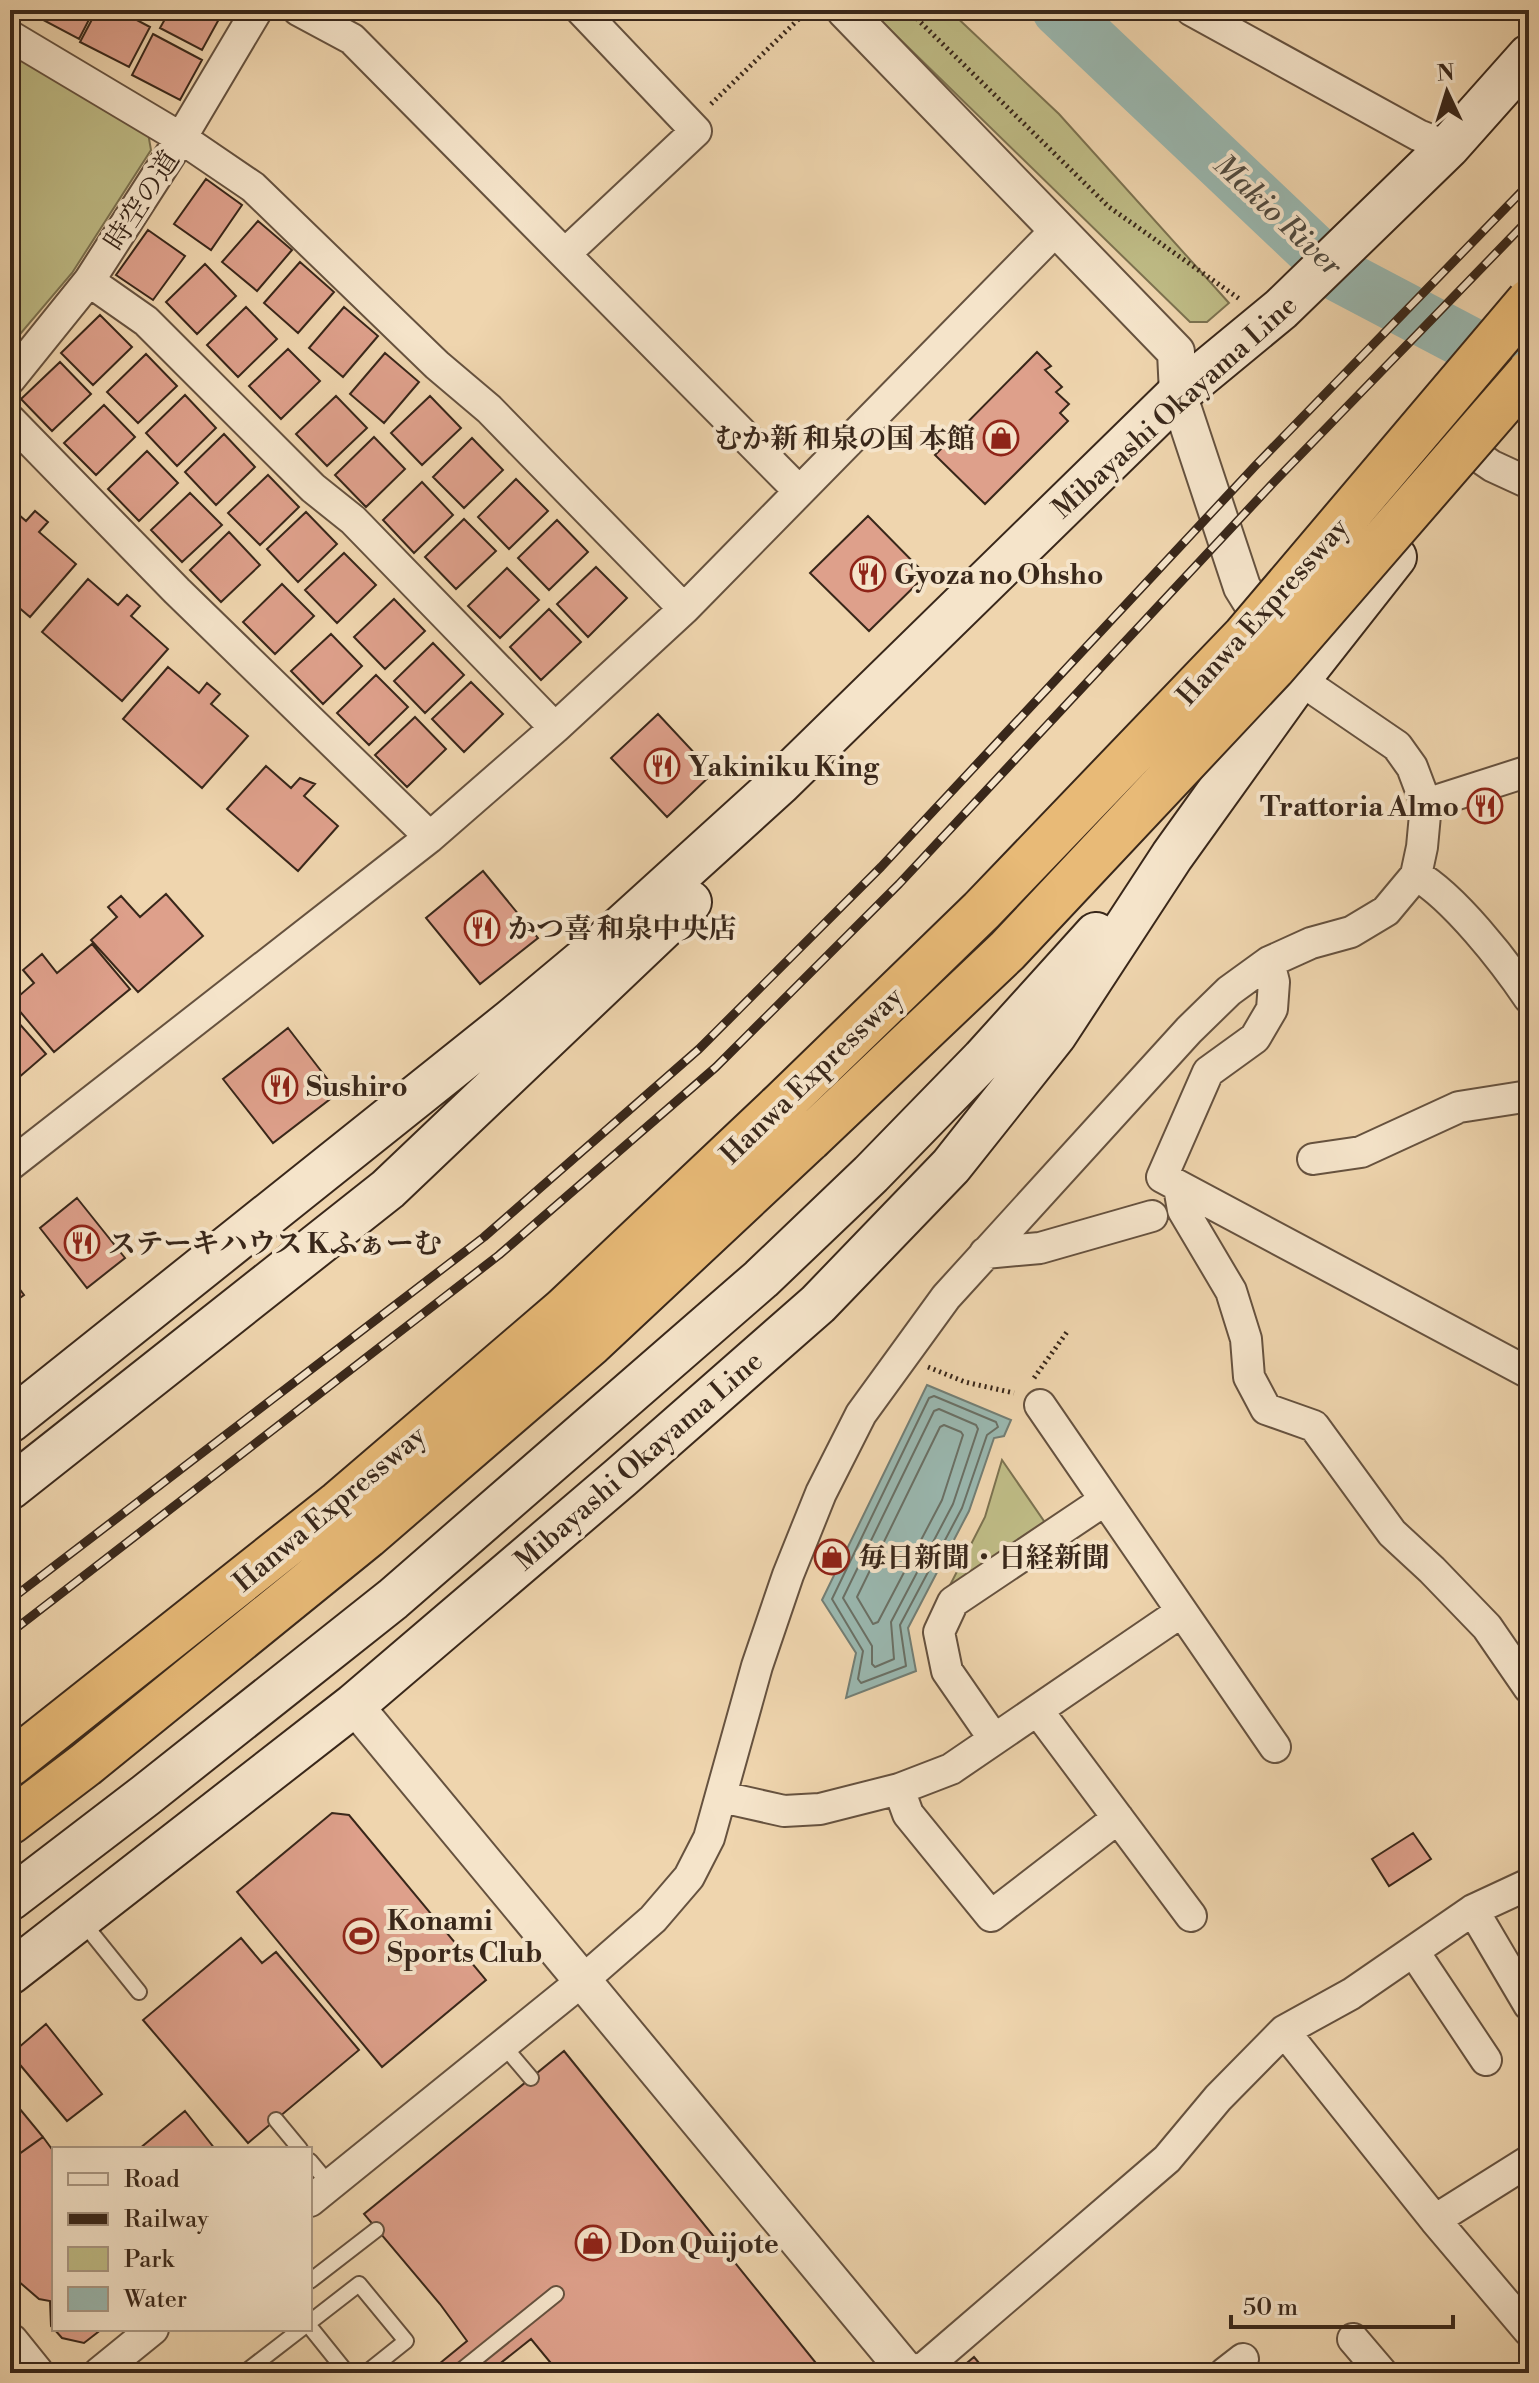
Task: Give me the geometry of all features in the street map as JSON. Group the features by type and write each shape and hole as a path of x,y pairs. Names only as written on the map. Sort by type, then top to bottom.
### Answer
{"highway":[{"name":"Hanwa Expressway","path":"10,1764 339,1503 564,1310 779,1107 981,911 1245,636 1529,301"},
{"name":"Hanwa Expressway","path":"10,1822 85,1765 367,1536 591,1343 1007,951 1284,656 1529,373"}],"main road":[{"name":"Mibayashi Okayama Line","path":"10,1421 596,950 779,784 1178,394 1274,315 1437,158 1529,56"},
{"name":"Mibayashi Okayama Line","path":"10,1973 354,1705 818,1304 899,1221 951,1166 1055,1035 1172,856 1299,679 1529,391"},
{"name":"Mibayashi Okayama Line","path":"10,1488 388,1189 728,865 779,784"},
{"name":"Mibayashi Okayama Line","path":"10,1899 393,1599 761,1279 871,1174 983,1059 1172,856"}],"street":[{"name":"時空の道","path":"10,379 89,281 181,138 257,10"},
{"path":"298,10 352,39 799,491"},
{"path":"566,253 696,131 581,10"},
{"path":"320,2193 582,1981 653,1919 689,1877 709,1838 757,1666 815,1507 861,1414 946,1297 1189,1030 1229,991 1269,962 1311,943 1351,932 1386,911 1416,875 1426,804 1412,767 1397,746 1299,679 1242,587 1178,394 1176,352 845,10"},
{"path":"1207,14 1418,135 1437,158"},
{"path":"10,36 181,138 253,187 437,365 489,409 684,609"},
{"path":"10,1165 430,837 555,728 684,609 1058,228"},
{"path":"89,281 146,321 313,488 353,520 555,728"},
{"path":"10,420 177,591 430,837"},
{"path":"1484,445 1492,466 1529,483"},
{"path":"1426,804 1529,771"},
{"path":"1416,875 1431,884 1469,923 1529,998"},
{"path":"1269,962 1274,982 1272,1009 1255,1038 1208,1072 1162,1177 1529,1373"},
{"path":"1313,1159 1361,1152 1459,1107 1529,1096"},
{"path":"1179,1187 1183,1210 1231,1291 1246,1339 1249,1377 1266,1409 1314,1426 1392,1533 1487,1627 1529,1688"},
{"path":"985,1253 1040,1248 1152,1216"},
{"path":"1040,1405 1275,1747"},
{"path":"994,1739 947,1671 939,1632 953,1602 1105,1500"},
{"path":"722,1797 784,1811 820,1809 899,1789 951,1769 1181,1612"},
{"path":"354,1705 906,2372 924,2368 1167,2159 1218,2098 1284,2031 1351,1994 1473,1910 1529,1884"},
{"path":"1038,1711 1191,1916"},
{"path":"899,1789 908,1814 991,1916 1118,1818"},
{"path":"1473,1910 1529,2005"},
{"path":"1414,1952 1486,2060"},
{"path":"1284,2031 1435,2220 1529,2331"},
{"path":"1435,2220 1529,2161"},
{"path":"99,2373 151,2331"},
{"path":"10,2342 35,2373"}],"lane":[{"path":"81,1920 139,1992"},
{"path":"503,2045 531,2078"},
{"path":"276,2120 298,2147"},
{"path":"312,2167 320,2193"},
{"path":"312,2279 376,2230"},
{"path":"312,2322 359,2284 406,2341 366,2373"},
{"path":"458,2373 556,2294"},
{"path":"312,2327 347,2373"},
{"path":"244,2373 298,2331"}],"path":[{"path":"696,131 703,111 808,10"},
{"path":"908,10 1109,207 1245,303 1274,315"},
{"path":"901,1356 965,1382 1015,1393 1026,1388 1067,1332"}],"green space":[{"path":"870,10 949,10 1059,114 1229,303 1207,322 1190,322"},
{"path":"10,51 148,133 151,150 72,273 10,346"},
{"path":"1002,1460 1046,1524 947,1591 985,1517"}],"water":[{"path":"927,1385 1011,1420 1004,1436 994,1438 969,1511 908,1628 916,1671 846,1698 856,1653 822,1600"}],"building":[{"path":"31,10 94,10 79,39 30,13"},
{"path":"97,10 118,10 150,27 129,67 80,42"},
{"path":"170,10 224,10 202,50 160,28"},
{"path":"153,34 202,60 180,100 132,75"},
{"path":"206,179 242,205 211,250 174,224"},
{"path":"258,221 292,250 257,291 222,262"},
{"path":"148,230 185,256 153,300 116,275"},
{"path":"300,262 334,292 298,333 264,303"},
{"path":"205,264 236,296 197,334 166,302"},
{"path":"246,307 277,339 238,377 207,345"},
{"path":"344,307 378,336 343,377 309,348"},
{"path":"100,315 132,347 93,385 61,353"},
{"path":"288,349 320,381 281,419 249,386"},
{"name":"むか新 和泉の国 本館","path":"1037,352 1051,366 1045,370 1062,387 1056,392 1069,404 1060,413 1068,421 985,504 935,455"},
{"path":"385,353 419,382 384,423 350,394"},
{"path":"146,354 177,386 138,423 107,392"},
{"path":"60,362 91,394 52,431 21,399"},
{"path":"185,395 216,428 177,466 146,433"},
{"path":"336,396 367,428 327,466 296,434"},
{"path":"430,396 461,428 422,465 391,433"},
{"path":"104,405 135,437 96,475 64,443"},
{"path":"224,434 255,467 216,505 185,472"},
{"path":"374,437 405,469 366,507 335,475"},
{"path":"472,438 503,470 464,508 433,477"},
{"path":"147,451 178,483 139,521 108,489"},
{"path":"268,475 299,507 260,545 228,513"},
{"path":"516,479 548,511 509,549 478,517"},
{"path":"422,482 453,515 414,553 383,520"},
{"path":"190,493 222,525 182,562 151,530"},
{"path":"10,507 26,521 35,511 48,522 39,532 76,564 30,617 10,600"},
{"path":"306,512 337,544 298,582 267,549"},
{"name":"Gyoza no Ohsho","path":"868,516 926,575 869,631 810,573"},
{"path":"464,519 496,551 456,589 425,557"},
{"path":"557,520 588,552 549,590 518,558"},
{"path":"229,532 260,565 221,602 190,570"},
{"path":"344,553 376,585 337,623 305,590"},
{"path":"596,567 627,598 588,637 557,604"},
{"path":"507,568 539,600 500,638 468,606"},
{"path":"88,579 118,605 127,595 140,606 131,616 168,649 122,701 42,632"},
{"path":"282,584 314,616 275,654 243,622"},
{"path":"394,599 425,631 385,669 354,637"},
{"path":"549,609 581,642 541,680 510,647"},
{"path":"331,634 362,666 323,704 291,671"},
{"path":"433,643 464,675 425,713 394,681"},
{"path":"168,667 199,693 207,683 220,694 211,704 248,736 202,788 123,719"},
{"path":"376,675 408,707 369,745 337,713"},
{"path":"471,682 503,714 464,752 432,719"},
{"name":"Yakiniku King","path":"658,714 713,773 667,817 611,758"},
{"path":"415,717 446,749 407,787 375,755"},
{"path":"266,766 291,788 300,778 315,784 304,796 338,826 298,871 227,809"},
{"name":"かつ喜 和泉中央店","path":"483,871 538,938 480,984 426,918"},
{"path":"166,894 203,936 138,992 91,940 117,917 108,907 121,896 140,917"},
{"path":"92,944 130,989 54,1052 12,1002 34,983 23,970 42,954 57,973"},
{"path":"10,1013 46,1054 10,1085"},
{"name":"Sushiro","path":"288,1028 338,1093 273,1143 223,1079"},
{"name":"ステーキハウス Kふぁーむ","path":"77,1198 125,1258 87,1288 40,1228"},
{"path":"10,1276 24,1295 10,1305"},
{"name":"Konami Sports Club","path":"332,1813 349,1815 486,1980 382,2067 237,1892"},
{"path":"1413,1833 1431,1859 1389,1886 1372,1859"},
{"path":"241,1938 262,1963 276,1952 359,2050 248,2143 143,2020"},
{"path":"46,2024 102,2094 67,2121 11,2054"},
{"path":"564,2051 824,2373 559,2373 531,2339 488,2373 428,2373 467,2341 364,2214"},
{"path":"10,2097 43,2137 19,2154 10,2142"},
{"path":"185,2111 213,2147 141,2147"},
{"path":"43,2137 52,2149 52,2327 50,2301 39,2299 10,2274 10,2164"},
{"path":"56,2331 99,2331 84,2343 62,2338"},
{"path":"974,2357 984,2369 990,2364 997,2373 955,2373"}],"waterway":[{"name":"Makio River","path":"1059,10 1339,275 1529,375"}],"railway":[{"path":"10,1600 484,1237 699,1049 881,867 1256,465 1529,184"},
{"path":"10,1633 499,1255 716,1067 899,884 1274,482 1529,219"}],"place":[{"name":"むか新 和泉の国 本館","path":"1001,438"},
{"name":"Gyoza no Ohsho","path":"868,574"},
{"name":"Yakiniku King","path":"662,766"},
{"name":"Trattoria Almo","path":"1485,806"},
{"name":"かつ喜 和泉中央店","path":"482,928"},
{"name":"Sushiro","path":"280,1086"},
{"name":"ステーキハウス Kふぁーむ","path":"82,1243"},
{"name":"毎日新聞・日経新聞","path":"832,1557"},
{"name":"Konami Sports Club","path":"361,1936"},
{"name":"Don Quijote","path":"593,2243"}]}
